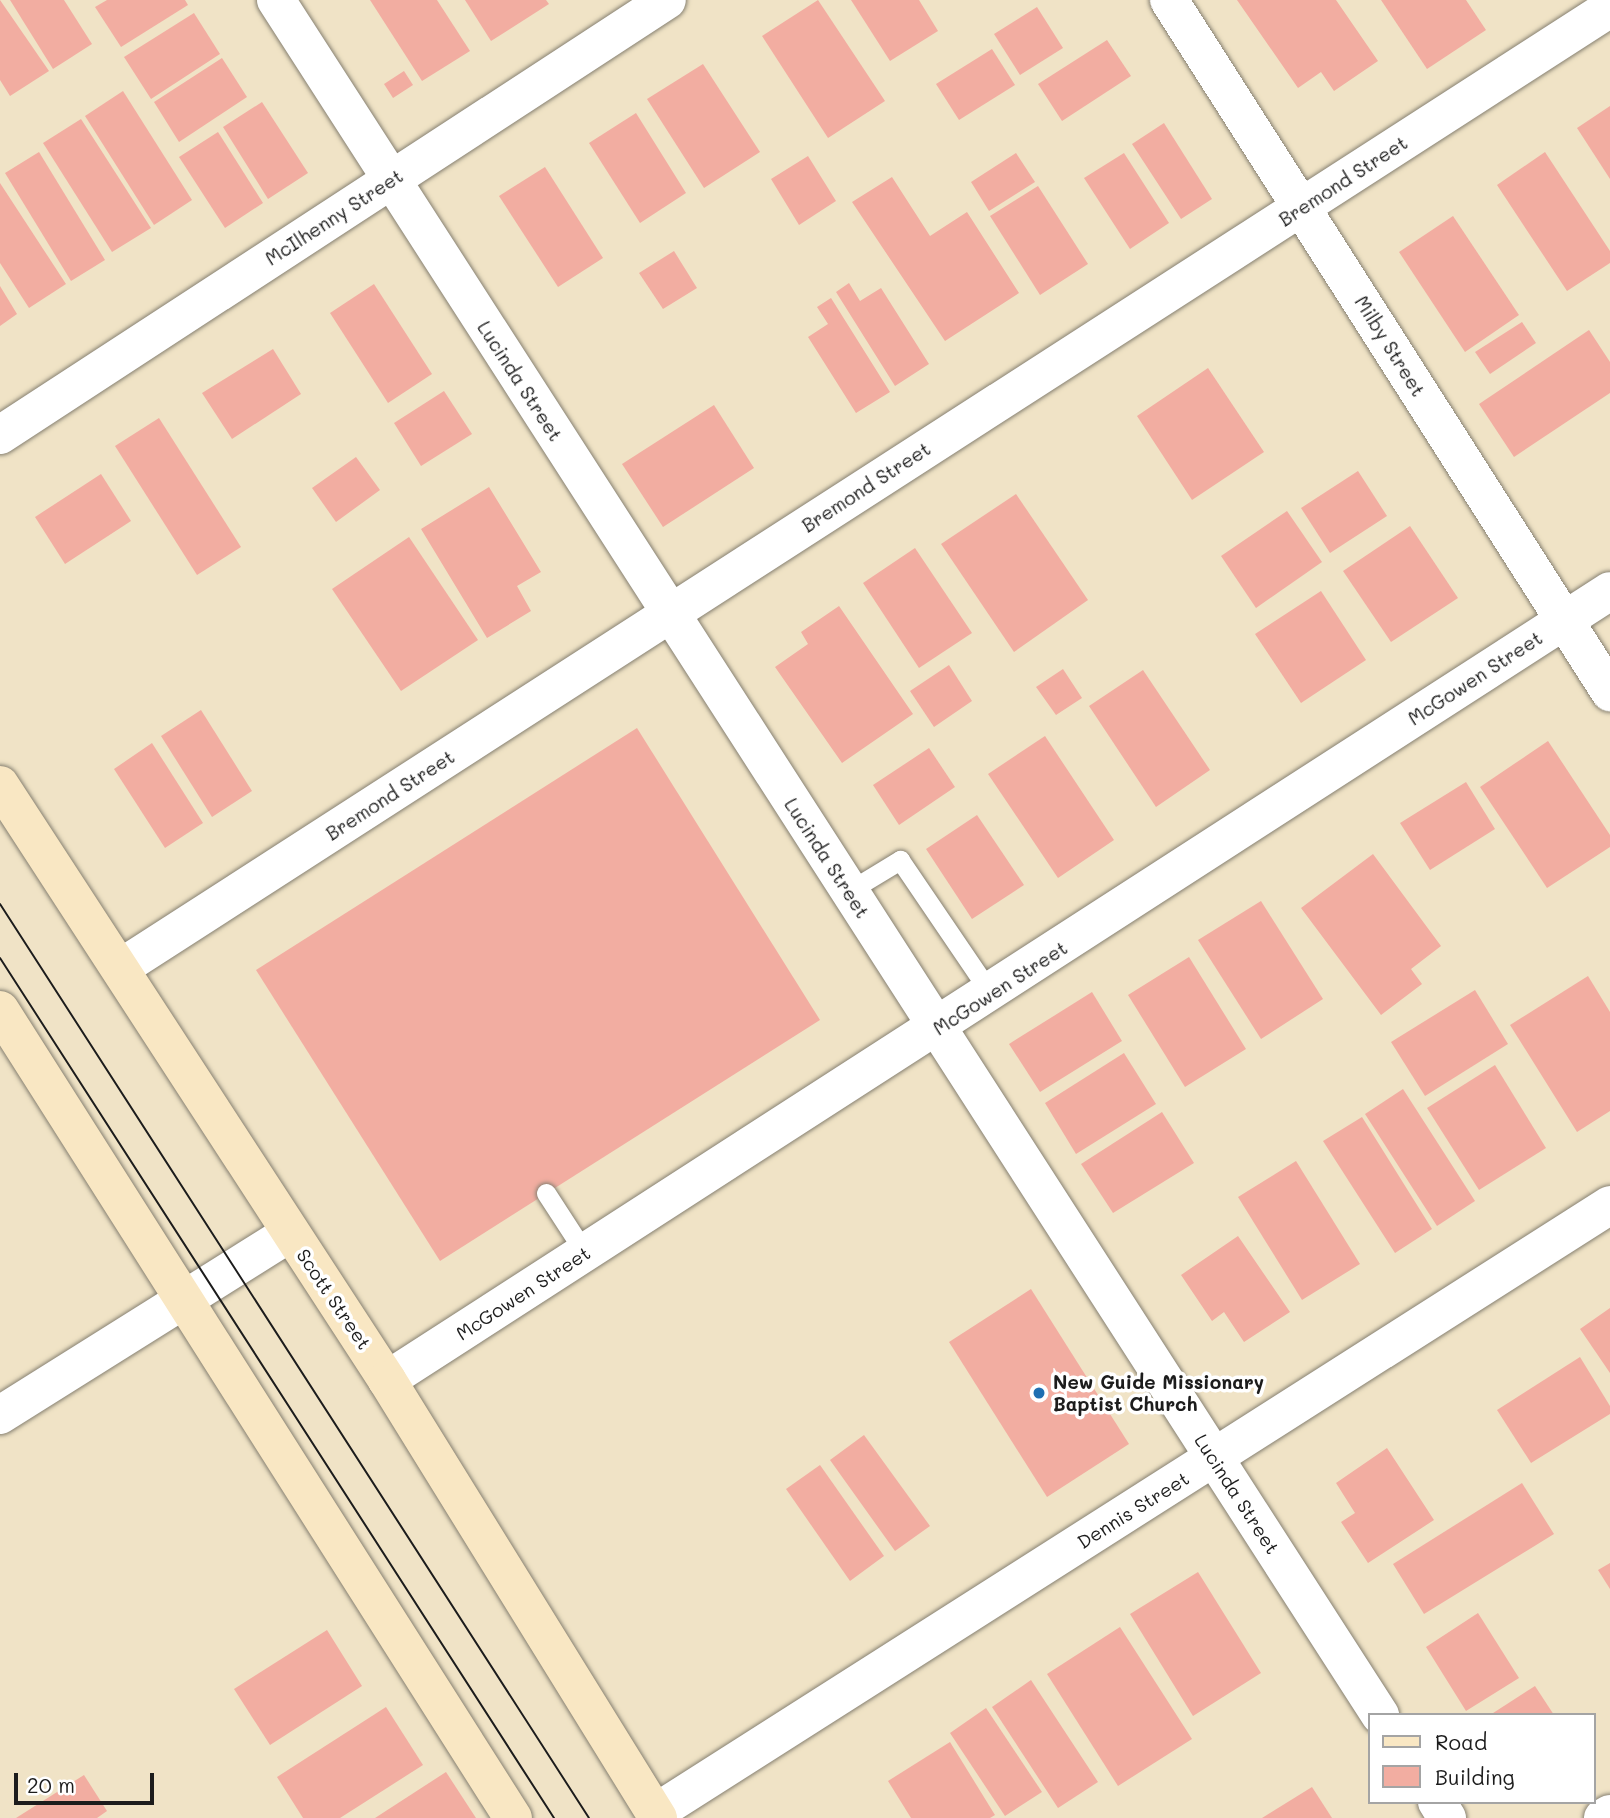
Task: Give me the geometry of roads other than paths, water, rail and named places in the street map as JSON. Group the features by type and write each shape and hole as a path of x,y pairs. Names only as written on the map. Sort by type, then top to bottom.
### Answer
{"main road":[{"name":"Scott Street","path":"0,785 122,967 290,1233 387,1380 657,1816"},
{"path":"0,1010 513,1818"}],"street":[{"name":"Lucinda Street","path":"276,0 1379,1713"},
{"name":"McIlhenny Street","path":"0,435 667,0"},
{"name":"Milby Street","path":"1169,0 1303,206 1562,621 1610,692"},
{"name":"Bremond Street","path":"122,967 1610,8"},
{"name":"McGowen Street","path":"387,1380 937,1029 1610,591"},
{"name":"Dennis Street","path":"657,1816 1610,1205"},
{"path":"0,1415 290,1233"},
{"path":"1603,1818 1610,1814"}],"lane":[{"path":"849,891 901,860 991,994"},
{"path":"546,1193 585,1253"}],"tram line":[{"path":"0,904 589,1818"},
{"path":"0,958 554,1818"}],"place":[{"name":"New Guide Missionary Baptist Church","path":"1039,1393"}]}
